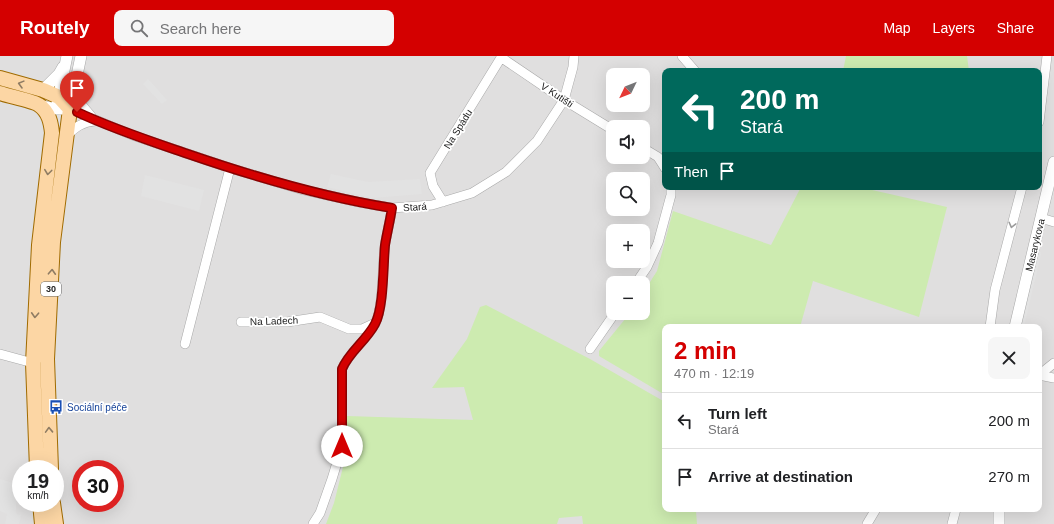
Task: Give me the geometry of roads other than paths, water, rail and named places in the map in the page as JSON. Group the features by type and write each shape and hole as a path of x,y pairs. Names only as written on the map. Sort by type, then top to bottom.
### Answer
{"main road":[{"path":"0,78 43,90 61,105"},
{"path":"0,93 39,105"},
{"name":"30","path":"37,460 33,363 39,245 59,135 48,116 39,105"},
{"name":"30","path":"50,460 47,359 61,105"},
{"path":"41,512 42,524"},
{"path":"54,512 56,524"}],"street":[{"path":"61,105 74,88 81,56"},
{"name":"Stará","path":"61,105 137,137 230,168 300,189 392,208 432,206 472,193 506,172 537,141 564,100 573,67 574,56"},
{"path":"682,56 692,68"},
{"path":"1042,97 1047,56"},
{"name":"V Kutišti","path":"502,57 564,100 606,126"},
{"name":"Na Spádu","path":"443,202 432,186 430,173 502,57"},
{"path":"61,105 66,60"},
{"path":"43,90 59,74 66,60"},
{"name":"Stará","path":"74,88 77,98 82,106 96,121"},
{"path":"39,105 61,105"},
{"path":"59,135 85,122 96,121"},
{"path":"650,152 658,156 662,163"},
{"name":"Masarykova","path":"1016,324 1054,162"},
{"path":"185,344 230,168"},
{"path":"641,276 647,267 658,243 671,190"},
{"path":"990,324 995,290 1021,190"},
{"path":"314,524 320,513 342,446 342,369 346,359 364,340 375,323 379,309 385,245 392,208"},
{"path":"1041,218 1054,222"},
{"name":"Na Ladech","path":"241,322 287,322 320,317 349,329 362,329 375,323"},
{"path":"590,349 610,320"},
{"path":"0,354 33,363"},
{"path":"1042,373 1054,363"},
{"path":"1042,376 1054,378"},
{"path":"867,524 874,512"},
{"path":"952,524 955,512"},
{"path":"999,512 999,524"}],"place":[{"name":"Sociální péče","path":"56,407"}]}
